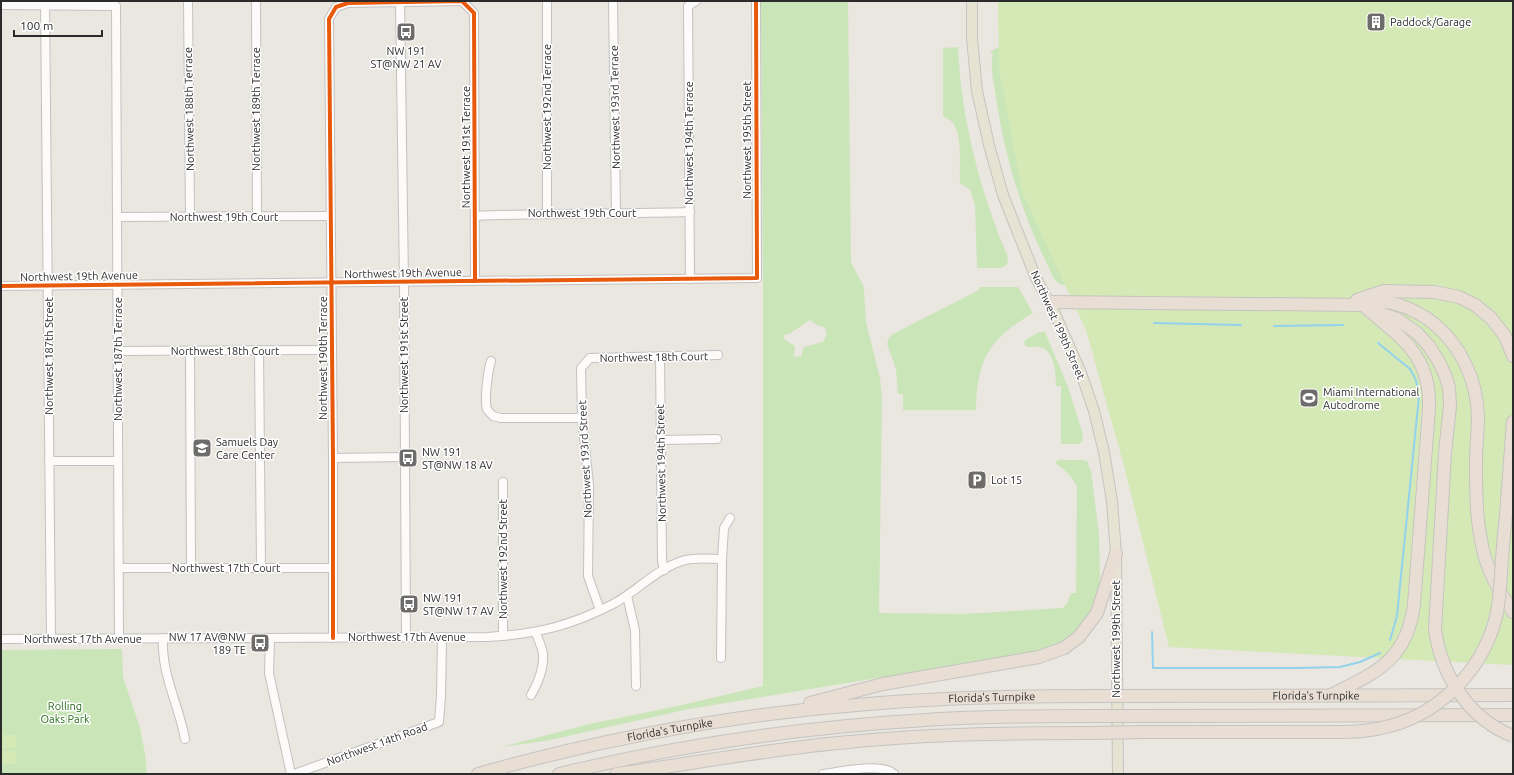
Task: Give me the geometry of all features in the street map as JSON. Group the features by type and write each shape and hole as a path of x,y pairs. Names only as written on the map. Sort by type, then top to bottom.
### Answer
{"highway":[{"path":"1343,304 1384,292 1434,292 1459,297 1475,305 1491,318 1505,336 1513,356"},
{"path":"1049,302 1363,305 1385,302 1404,307 1420,314 1444,332 1463,358 1471,376 1478,416 1476,476 1481,542 1493,579 1513,612"},
{"path":"1363,305 1397,319 1417,333 1435,354 1446,377 1449,388 1450,406 1445,453 1435,629 1437,644 1441,659 1451,682 1476,712 1500,730 1513,736"},
{"path":"1331,695 1371,675 1394,656 1408,632 1414,604 1429,409 1428,380 1421,362 1412,348 1402,337 1363,305"},
{"path":"616,774 780,750 876,739 971,734 1336,732 1382,728 1406,720 1421,714 1452,691 1468,673 1488,640 1496,617 1499,594 1513,422"},
{"path":"767,714 883,684 1039,657 1056,652 1064,648 1078,637 1096,613 1116,554"},
{"name":"Florida's Turnpike","path":"478,774 546,756 620,739 674,729 767,714 867,704 999,697 1513,695"},
{"name":"Florida's Turnpike","path":"559,774 716,742 827,728 960,718 1092,716 1513,715"}],"main road":[{"name":"Northwest 199th Street","path":"972,1 972,38 977,91 989,145 1003,195 1036,278 1071,347 1081,373 1104,452 1112,501 1116,554 1118,774"}],"street":[{"name":"Northwest 188th Terrace","path":"188,1 190,216"},
{"name":"Northwest 189th Terrace","path":"256,1 257,216"},
{"name":"Northwest 191st Terrace","path":"400,2 462,1 474,13 475,281"},
{"name":"Northwest 192nd Terrace","path":"547,1 547,213"},
{"name":"Northwest 193rd Terrace","path":"613,1 616,214"},
{"name":"Northwest 194th Terrace","path":"690,279 688,6 696,1"},
{"name":"Northwest 195th Street","path":"756,1 757,278"},
{"name":"Northwest 190th Terrace","path":"333,638 332,283 329,19 336,7 348,4 400,2"},
{"name":"Northwest 191st Street","path":"400,2 404,282 406,637"},
{"path":"1,5 45,3"},
{"name":"Northwest 187th Terrace","path":"45,3 116,6 119,639"},
{"name":"Northwest 187th Street","path":"45,3 49,285 51,639"},
{"name":"Northwest 19th Court","path":"475,216 547,213 616,214 690,212"},
{"name":"Northwest 19th Court","path":"117,218 190,216 331,216"},
{"name":"Northwest 19th Avenue","path":"1,286 757,278"},
{"path":"259,350 261,568"},
{"name":"Northwest 18th Court","path":"117,351 332,350"},
{"path":"190,351 190,568"},
{"name":"Northwest 18th Court","path":"590,358 718,355"},
{"name":"Northwest 194th Street","path":"660,356 662,560 664,570"},
{"name":"Northwest 193rd Street","path":"590,358 581,368 582,418 589,485 588,576 600,610"},
{"path":"491,361 486,401 487,410 493,416 582,418"},
{"path":"661,440 717,439"},
{"path":"333,458 404,457"},
{"path":"49,461 118,460"},
{"name":"Northwest 192nd Street","path":"503,482 503,636"},
{"path":"721,658 722,559 724,528 730,518"},
{"name":"Northwest 17th Avenue","path":"1,639 442,637 503,636 536,633 553,629 581,619 600,610 627,596 664,570 683,561 697,559 722,559"},
{"name":"Northwest 17th Court","path":"119,568 333,568"},
{"path":"627,596 635,630 636,686"},
{"path":"531,694 538,681 542,659 536,633"},
{"name":"Northwest 14th Road","path":"292,774 439,722 442,637"},
{"path":"163,638 164,662 183,729 184,739"},
{"path":"270,638 269,673 292,774"},
{"path":"824,774 869,768 888,769 893,773"}],"green space":[{"path":"761,1 848,1 851,263 863,285 866,322 880,378 882,397 879,613 964,614 1063,608 1068,602 1071,593 1076,593 1077,486 1073,479 1056,464 1056,462 1058,460 1083,460 1089,462 1088,464 1091,471 1099,535 1100,577 1099,589 1090,611 1093,613 1084,626 1065,642 1037,652 689,709 545,741 501,747 590,724 763,686","holes":["810,320 819,326 825,327 827,334 823,342 804,347 801,356 794,357 795,346 785,340 783,335 789,334"]},
{"name":"Miami International Autodrome","path":"998,1 1513,1 1513,665 1169,647 1124,466 1086,330 1022,192 999,68"},
{"path":"958,47 963,101 974,154 989,207 1008,257 1007,265 1001,268 978,268 975,205 970,190 960,183 960,152 956,129 950,120 943,116 943,48"},
{"path":"999,47 1066,285 1058,283 1052,274 1037,243 1014,179 998,112 992,72 993,54 990,52"},
{"path":"980,287 1018,287 1033,313 1006,332 988,352 979,377 976,410 903,410 903,394 898,394 896,369 887,344 889,338 893,334 977,291"},
{"path":"1039,332 1045,332 1068,387 1083,435 1082,438 1084,440 1078,444 1061,444 1061,386 1056,386 1054,365 1050,355 1043,348 1027,347 1024,344 1025,340"},
{"name":"Rolling Oaks Park","path":"122,649 123,677 140,728 147,774 1,774 1,650"},
{"path":"1,735 16,735 16,748 1,748"},
{"path":"1,751 16,751 16,764 1,764"}],"waterway":[{"path":"1154,323 1241,325"},
{"path":"1274,326 1343,325"},
{"path":"1378,343 1410,369 1416,380 1419,396 1397,616 1390,640"},
{"path":"1152,632 1153,668 1340,667 1360,662 1380,653"}],"cycle path":[{"path":"333,638 329,19 336,7 348,3 462,1 474,13 475,281"},
{"path":"1,286 757,278 756,1"}],"place":[{"name":"Paddock/Garage","path":"1376,22"},
{"name":"NW 191 ST@NW 21 AV","path":"406,32"},
{"name":"Miami International Autodrome","path":"1309,398"},
{"name":"Samuels Day Care Center","path":"202,448"},
{"name":"NW 191 ST@NW 18 AV","path":"408,458"},
{"name":"Lot 15","path":"977,480"},
{"name":"NW 191 ST@NW 17 AV","path":"409,604"},
{"name":"NW 17 AV@NW 189 TE","path":"260,643"}]}
